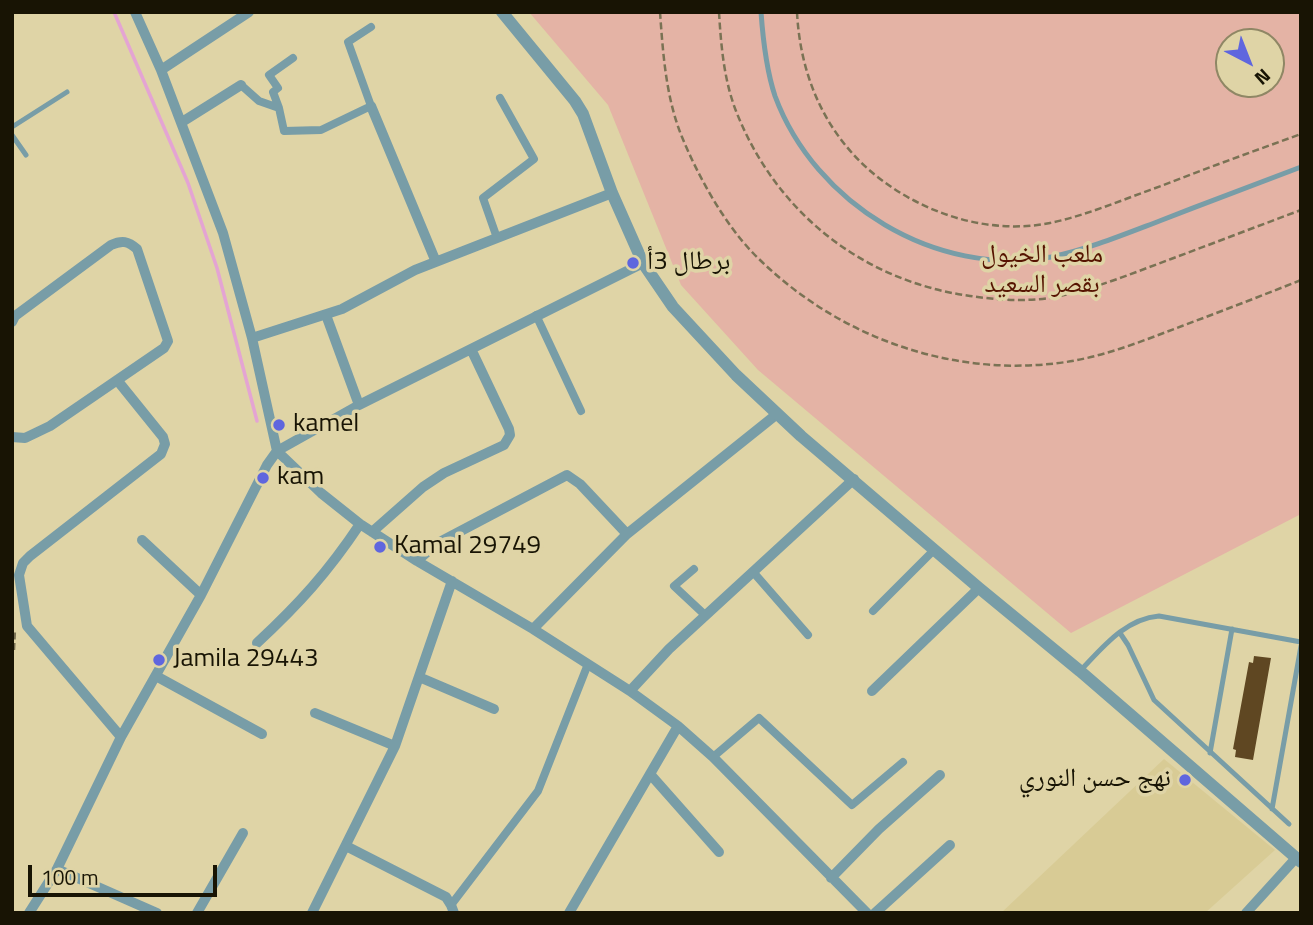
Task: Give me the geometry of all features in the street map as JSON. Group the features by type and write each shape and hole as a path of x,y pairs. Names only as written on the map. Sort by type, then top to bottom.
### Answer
{"street":[{"path":"135,12 161,69 223,233 252,338 277,451 321,493 360,524 533,629 630,691 678,726 713,757 867,913"},
{"path":"161,69 249,12"},
{"path":"502,12 583,114 612,193 643,263 662,293 736,375 777,414 1298,860 1246,913"},
{"path":"371,27 348,42 371,106 436,262"},
{"path":"293,58 269,75 278,88 273,92 284,131 321,130 371,106"},
{"path":"182,122 241,85 259,101 279,108"},
{"path":"496,238 483,198 534,159 500,98"},
{"path":"252,338 326,315 415,270 612,193"},
{"path":"12,322 15,316 111,245 123,241 131,243 137,249 168,341 164,348 50,426 24,438 12,437"},
{"path":"29,913 57,869 121,737 201,595 267,465 277,451 359,405 643,263"},
{"path":"326,315 359,405"},
{"path":"536,315 581,411"},
{"path":"372,532 423,487 444,473 504,445 508,440 509,429 471,349"},
{"path":"117,380 163,437 164,448 161,454 30,556 23,563 19,575 27,626 121,737"},
{"path":"533,629 627,534 777,414"},
{"path":"417,561 436,544 567,475 580,484 627,534"},
{"path":"630,691 705,615 854,480"},
{"path":"257,643 307,595 339,556 360,524"},
{"path":"142,540 201,595"},
{"path":"873,611 935,549"},
{"path":"694,569 674,586 705,615"},
{"path":"754,573 808,635"},
{"path":"312,913 396,746 452,581"},
{"path":"872,691 979,588"},
{"path":"346,846 446,897 453,909 538,792 588,664"},
{"path":"156,676 262,734"},
{"path":"419,677 494,709"},
{"path":"315,713 396,746"},
{"path":"713,757 759,718 852,805 903,762"},
{"path":"569,913 678,726"},
{"path":"650,774 719,852"},
{"path":"831,878 879,829 940,775"},
{"path":"197,913 243,833"},
{"path":"875,913 950,845"},
{"path":"57,869 157,913"},
{"path":"849,913 854,900"}],"lane":[{"path":"761,12 763,47 775,96 795,137 826,179 862,212 905,237 950,253 1000,260 1049,257 1098,245 1301,167"},
{"path":"12,127 67,92"},
{"path":"12,135 26,155"},
{"path":"1080,671 1120,633 1137,621 1159,616 1301,644 1272,809"},
{"path":"1210,753 1232,629"},
{"path":"1120,633 1154,700 1289,824"}],"path":[{"path":"660,12 663,66 681,134 708,192 752,252 803,298 864,334 927,356 998,366 1066,362 1135,344 1301,280"},
{"path":"797,12 798,40 809,83 826,118 853,156 884,184 922,206 961,220 1005,226 1047,223 1089,212 1301,134"},
{"path":"1109,282 1301,210"}],"shaded area":[{"path":"1164,759 1275,850 1205,913 1001,913"}],"green space":[{"name":"ملعب الخيول بقصر السعيد","path":"529,12 1301,12 1301,514 1071,633 758,370 681,285 608,105"}],"building":[{"path":"1254,656 1271,658 1253,760 1235,757 1236,750 1233,749 1249,662 1253,663"}],"waterway":[{"path":"114,12 188,183 217,268 257,421"}],"place":[{"name":"برطال 3أ","path":"633,263"},
{"name":"kamel","path":"279,425"},
{"name":"kam","path":"263,478"},
{"name":"Kamal 29749","path":"380,547"},
{"name":"Jamila 29443","path":"159,660"},
{"name":"نهج حسن النوري","path":"1185,780"}]}
